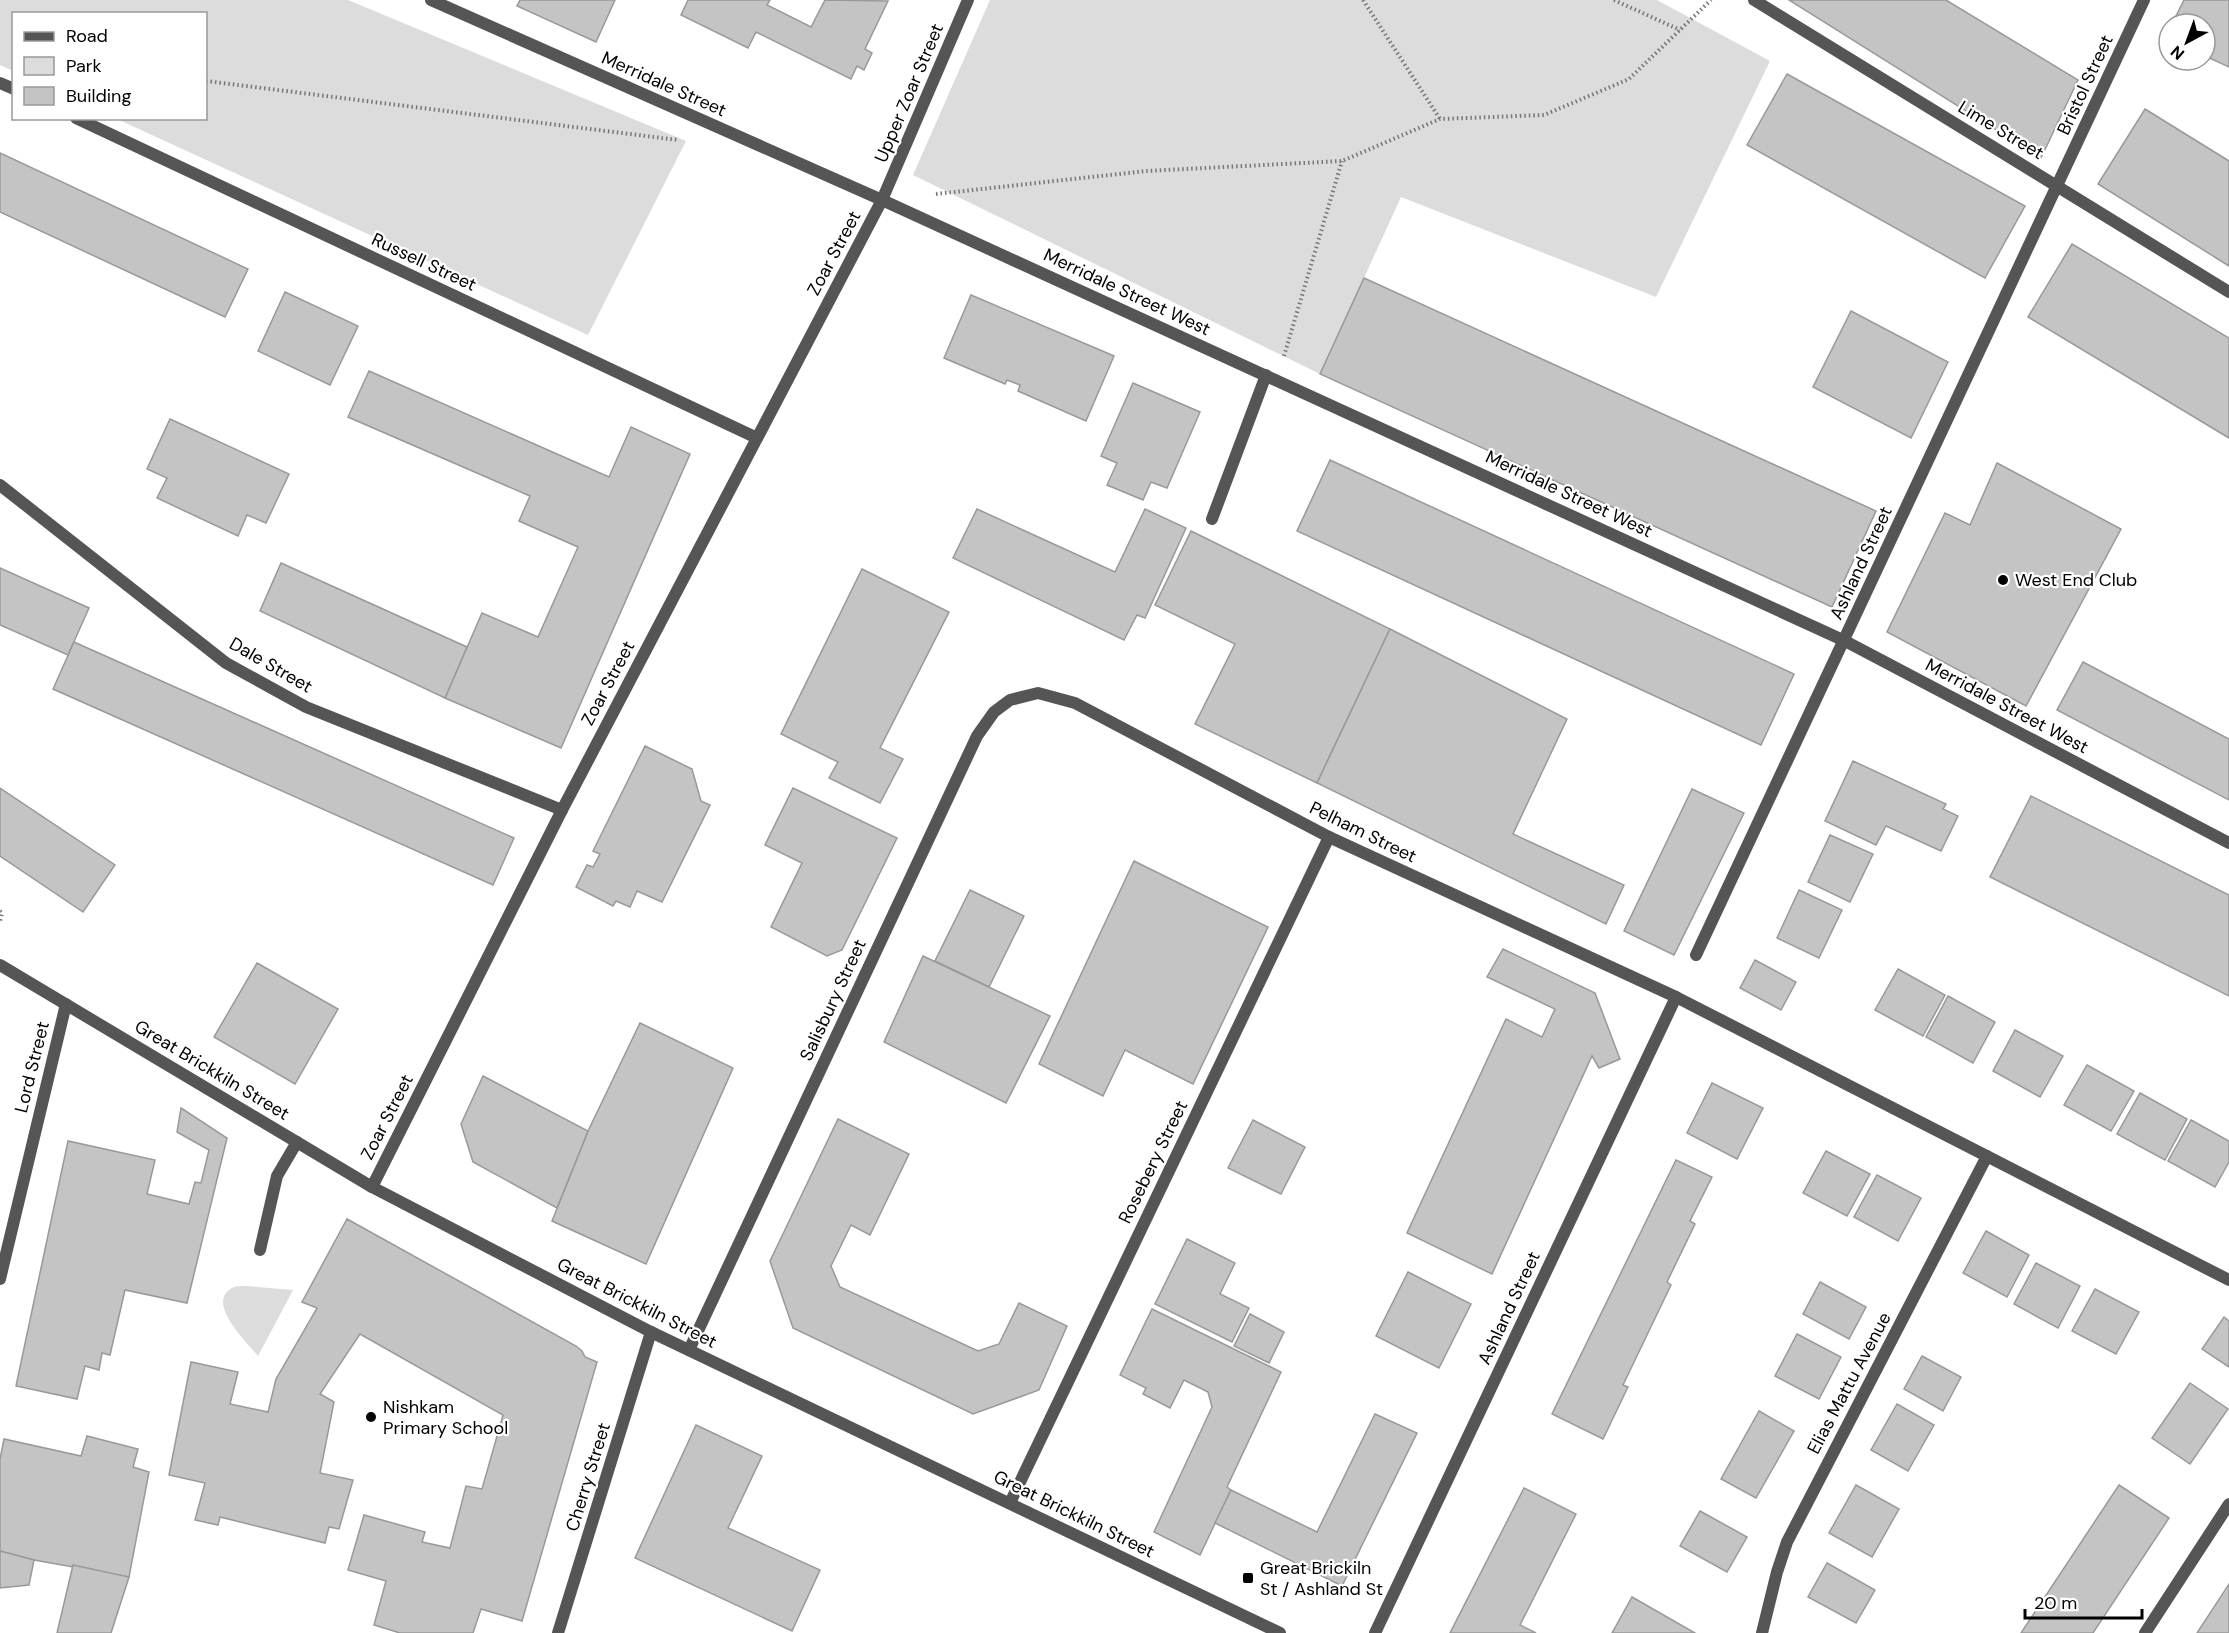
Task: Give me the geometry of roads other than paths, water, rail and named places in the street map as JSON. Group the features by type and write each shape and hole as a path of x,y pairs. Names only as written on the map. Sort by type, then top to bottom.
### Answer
{"street":[{"name":"Merridale Street","path":"431,0 882,200"},
{"name":"Upper Zoar Street","path":"882,200 968,0"},
{"name":"Lime Street","path":"1754,0 2229,292"},
{"name":"Bristol Street","path":"2058,185 2144,0"},
{"name":"Russell Street","path":"80,120 757,438"},
{"name":"Ashland Street","path":"1696,955 2058,185"},
{"name":"Merridale Street West","path":"882,200 1845,641 2229,843"},
{"name":"Zoar Street","path":"372,1187 562,810 882,200"},
{"path":"1212,519 1271,377"},
{"name":"Dale Street","path":"0,485 226,663 306,707 562,810"},
{"name":"Pelham Street","path":"1038,693 1075,704 1329,837 1676,998"},
{"name":"Salisbury Street","path":"689,1350 977,736 994,712 1010,700 1038,693"},
{"name":"Rosebery Street","path":"1010,1503 1329,837"},
{"name":"Great Brickkiln Street","path":"0,965 372,1187 651,1332 1280,1633"},
{"name":"Ashland Street","path":"1375,1633 1676,998"},
{"path":"1676,998 2229,1280"},
{"name":"Lord Street","path":"0,1278 66,1004"},
{"path":"260,1250 277,1176 297,1142"},
{"name":"Elias Mattu Avenue","path":"1762,1633 1787,1542 1987,1156"},
{"name":"Cherry Street","path":"558,1633 651,1332"},
{"path":"2145,1633 2229,1503"}],"place":[{"name":"West End Club","path":"2003,580"},
{"name":"Nishkam Primary School","path":"371,1417"},
{"name":"Great Brickiln St / Ashland St","path":"1248,1578"}]}
